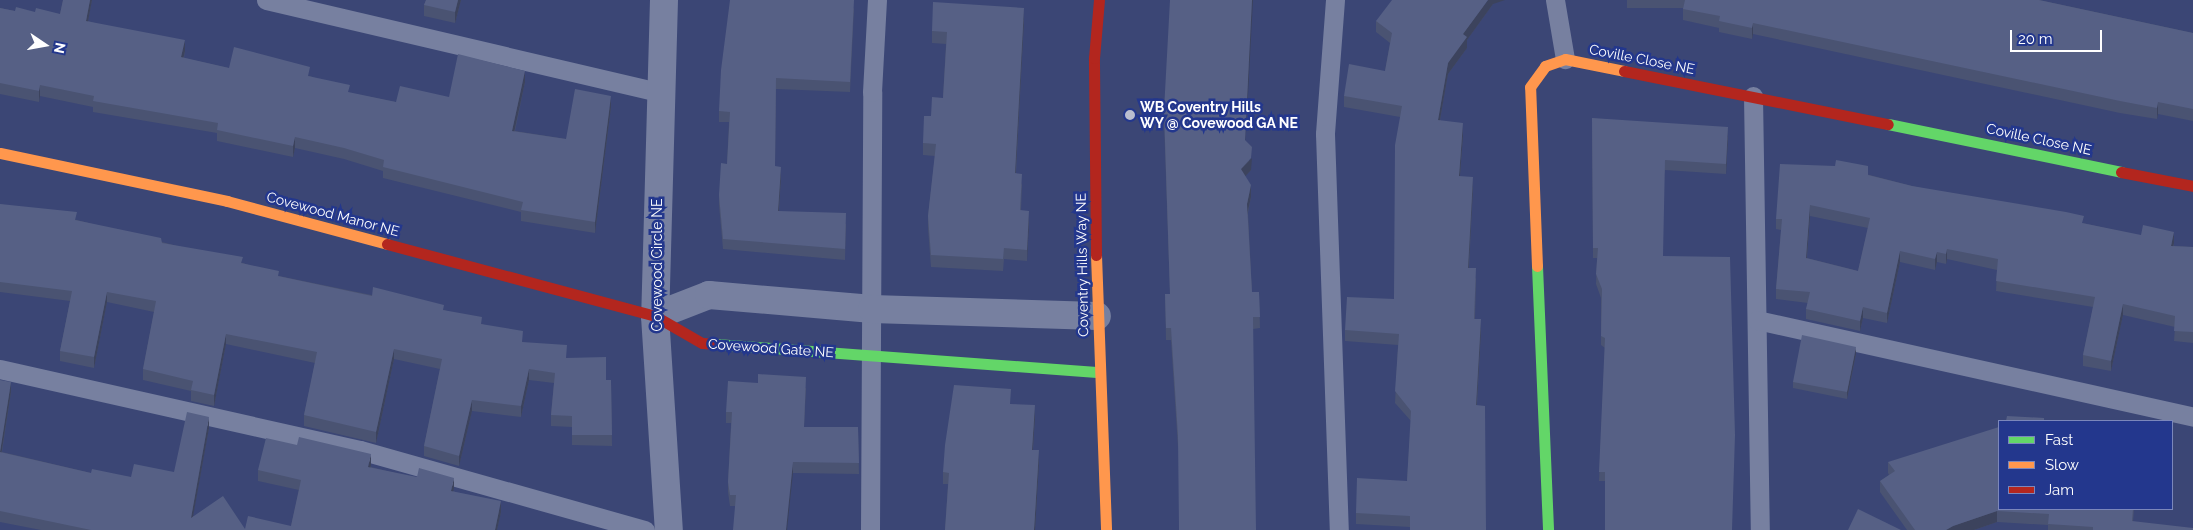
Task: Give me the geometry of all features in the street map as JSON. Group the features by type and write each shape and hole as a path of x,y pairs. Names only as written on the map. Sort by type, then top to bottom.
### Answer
{"street":[{"name":"Covewood Circle NE","path":"664,0 659,92 655,316 669,530"},
{"name":"Coventry Hills Way NE","path":"1099,0 1094,58 1097,316 1106,530"},
{"path":"1548,530 1530,87 1545,66 1565,58"},
{"name":"Coville Close NE","path":"1565,58 2193,186"},
{"name":"Covewood Manor NE","path":"0,154 227,201 655,316"},
{"path":"655,316 709,295 872,309 1097,316"},
{"name":"Covewood Gate NE","path":"655,316 702,344 1100,372"}],"lane":[{"path":"266,0 659,92"},
{"path":"870,530 877,0"},
{"path":"1335,0 1325,134 1339,530"},
{"path":"1555,0 1565,58"},
{"path":"1753,96 1760,530"},
{"path":"1757,320 2193,417"},
{"path":"0,369 360,450 645,530"}],"building":[{"path":"63,0 90,0 86,21 185,40 181,57 229,68 234,47 310,67 308,76 350,85 348,92 396,102 400,86 449,97 458,54 525,71 512,131 566,139 575,89 611,96 595,222 521,210 523,202 383,167 384,160 344,148 295,137 293,146 217,130 218,123 93,101 94,96 40,85 39,91 0,83 0,8 15,11 16,7 35,12 36,8 60,14"},
{"path":"426,0 458,0 455,12 424,5"},
{"path":"730,0 854,0 850,82 776,78 775,166 781,167 778,211 846,213 845,249 723,239 719,195 721,163 727,164 730,112 719,111 721,70"},
{"path":"1170,0 1252,0 1245,140 1252,147 1251,158 1241,169 1251,185 1247,204 1252,292 1259,292 1260,317 1253,317 1256,530 1179,530 1178,436 1171,328 1166,328 1165,294 1170,294 1164,110"},
{"path":"1392,0 1488,0 1463,34 1467,37 1448,63 1438,120 1463,123 1459,176 1473,177 1468,268 1476,268 1474,319 1481,319 1476,405 1485,406 1486,530 1410,530 1410,516 1356,513 1357,478 1407,481 1411,411 1395,391 1399,334 1345,330 1347,297 1394,299 1395,145 1402,106 1344,96 1349,64 1385,71 1392,33 1376,21"},
{"path":"1685,0 2039,0 2193,33 2193,109 2158,102 2157,108 1753,23 1752,28 1719,21 1720,16 1683,9"},
{"path":"933,2 1024,8 1015,173 1022,174 1020,210 1029,211 1027,250 1004,248 1003,259 931,255 928,216 936,144 923,143 924,116 931,116 932,97 943,98 947,32 932,31"},
{"path":"1592,118 1728,127 1726,164 1665,160 1663,256 1730,257 1735,435 1732,530 1605,530 1605,472 1599,472 1605,338 1601,336 1602,289 1596,274 1598,248 1593,248"},
{"path":"1836,160 1868,166 1868,175 1912,186 2066,212 2084,216 2082,223 2141,235 2143,225 2174,232 2171,246 2193,247 2193,332 2174,331 2175,316 2123,304 2111,361 2083,355 2095,297 1996,281 1998,259 1947,249 1946,254 1937,252 1935,259 1900,251 1887,313 1863,307 1860,321 1806,309 1810,292 1776,289 1782,219 1776,219 1780,164 1835,166","holes":["1810,205 1870,218 1858,271 1806,258"]},
{"path":"0,204 77,212 75,220 161,238 162,243 243,257 241,263 279,271 278,276 372,296 373,287 444,305 443,310 482,317 481,324 523,331 522,342 567,345 566,358 606,357 606,380 611,380 612,435 572,435 572,416 551,415 555,373 529,369 521,406 472,400 459,456 424,446 442,359 394,349 376,432 304,415 317,352 226,334 214,395 191,390 193,381 143,369 156,301 107,292 94,357 60,351 72,291 0,282"},
{"path":"1802,335 1856,347 1847,392 1793,382"},
{"path":"758,374 806,377 804,427 858,427 859,463 793,462 786,530 733,530 736,495 730,495 728,482 732,412 726,412 728,381 758,383"},
{"path":"0,380 11,382 0,452"},
{"path":"954,385 1011,389 1010,404 1035,405 1032,450 1039,450 1034,530 945,530 949,473 943,472"},
{"path":"187,412 209,417 191,518 223,496 245,529 248,516 291,526 301,480 258,470 266,438 297,445 299,437 371,454 368,467 417,477 419,468 454,478 451,491 501,501 495,530 91,530 0,511 0,452 91,473 92,469 131,477 134,464 174,472"},
{"path":"2007,416 2044,418 2044,420 2006,420"},
{"path":"1998,427 1998,510 2133,510 2132,521 2193,528 2193,530 2093,530 2093,527 2048,524 2049,514 1997,511 1946,530 1915,530 1880,481 1895,471 1888,462"},
{"path":"1858,509 1901,530 1848,530"}],"traffic: fast":[{"path":"1888,124 2121,172"},
{"path":"1537,266 1548,530"},
{"path":"716,344 1100,372"}],"traffic: slow":[{"path":"1537,266 1530,87 1545,66 1565,59 1624,71"},
{"path":"0,153 227,201 387,244"},
{"path":"1096,255 1106,530"}],"traffic: jam":[{"path":"1096,255 1094,58 1099,0"},
{"path":"1624,71 1888,124"},
{"path":"2121,172 2193,186"},
{"path":"387,244 655,316 702,343 716,344"}],"place":[{"name":"WB Coventry Hills WY @ Covewood GA NE","path":"1130,115"}]}
